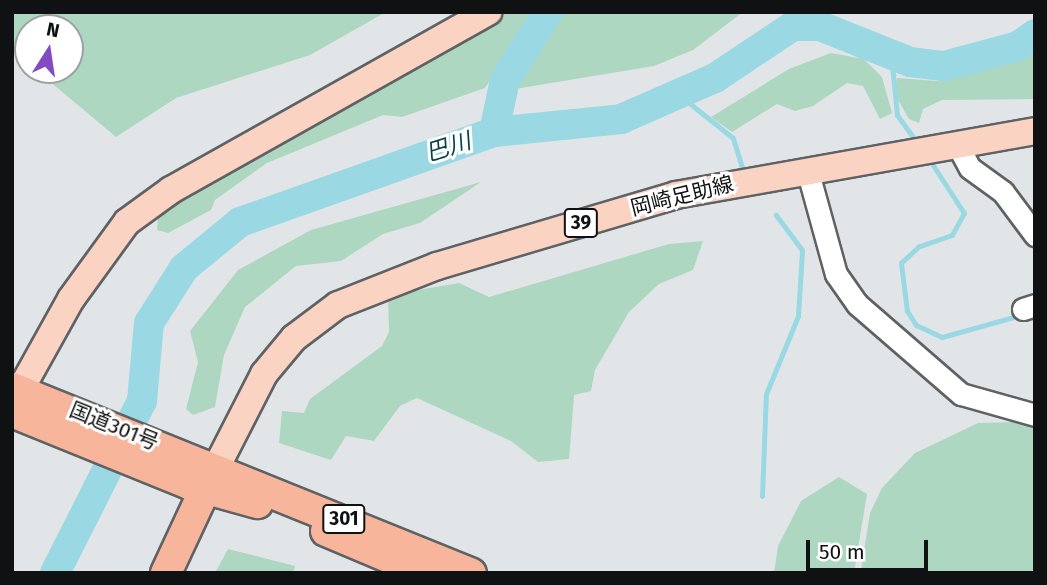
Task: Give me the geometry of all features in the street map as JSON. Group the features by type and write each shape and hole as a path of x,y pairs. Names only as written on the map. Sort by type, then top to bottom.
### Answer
{"highway":[{"name":"国道301号","path":"22,401 203,476 471,573"},
{"name":"国道301号","path":"203,476 253,501 426,573"},
{"path":"166,573 203,476"}],"main road":[{"path":"22,401 71,299 127,222 170,190 488,12"},
{"name":"岡崎足助線","path":"203,476 264,374 294,338 338,305 437,265 676,195 807,169 1035,131"}],"street":[{"path":"957,145 971,168 1003,192 1035,235"},
{"path":"807,169 831,262 857,304 961,394 1035,415"}],"green space":[{"path":"12,12 386,12 310,55 176,98 116,137 53,84 84,84 84,14 14,14 14,49"},
{"path":"507,12 536,12 485,88 402,117 383,115 267,163 215,200 211,210 168,233 157,230 158,217 208,183 449,52"},
{"path":"553,12 743,12 693,50 654,66 515,89"},
{"path":"831,53 864,59 882,77 892,113 880,119 863,86 847,83 813,106 795,111 777,104 732,132 711,117 789,69"},
{"path":"1035,54 1035,99 942,100 923,109 919,123 909,119 894,93 897,78 937,81"},
{"path":"481,182 420,223 383,234 341,261 296,266 245,307 224,355 215,407 193,415 186,409 198,362 190,331 238,270 311,230"},
{"path":"703,241 693,270 659,284 629,312 595,370 591,391 574,395 569,459 538,462 511,441 417,398 400,406 374,441 346,436 331,460 279,443 282,411 304,413 310,399 382,346 389,332 388,295 459,283 489,297 669,244"},
{"path":"1017,422 1035,425 1035,573 861,570 870,513 882,488 915,453 978,423"},
{"path":"839,477 867,494 854,573 774,573 778,546 801,501"},
{"path":"228,549 295,566 293,573 215,573"}],"waterway":[{"path":"494,132 505,80 548,12"},
{"name":"巴川","path":"55,573 142,401 149,323 184,268 240,222 494,132 621,119 715,78 793,26 820,26 910,62 944,66 1018,46 1035,34"},
{"path":"891,54 897,115 917,143"},
{"path":"678,94 733,138 742,167"},
{"path":"929,159 964,213 952,235 918,247 901,263 907,311 916,325 942,337 1021,315"},
{"path":"762,496 766,394 798,316 802,250 776,215"}]}
